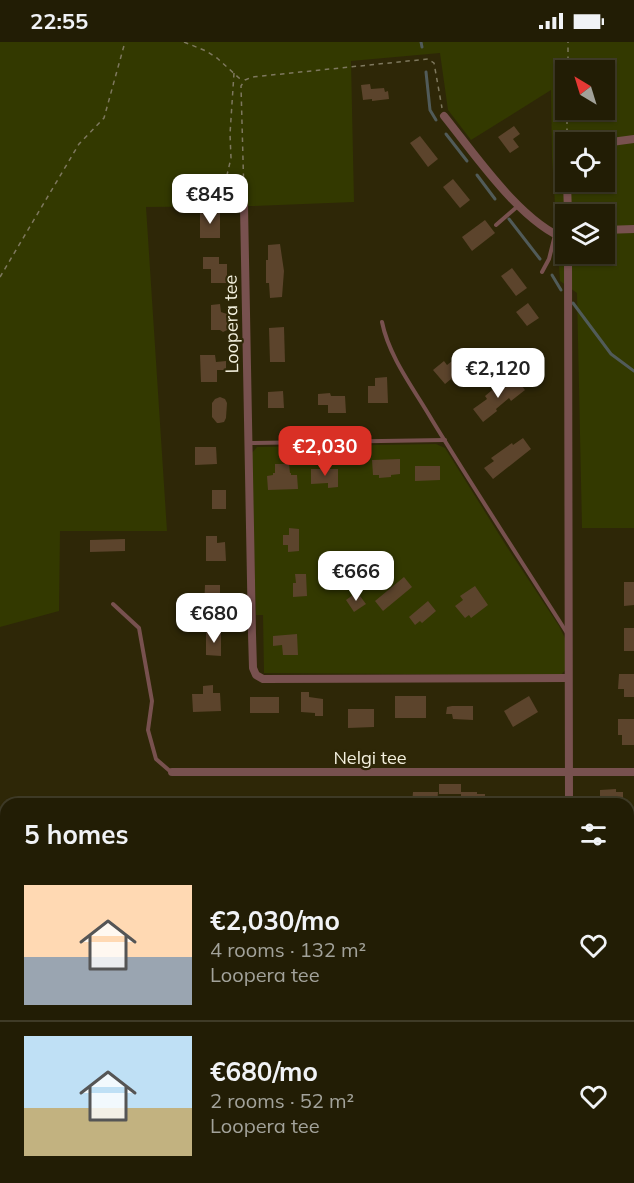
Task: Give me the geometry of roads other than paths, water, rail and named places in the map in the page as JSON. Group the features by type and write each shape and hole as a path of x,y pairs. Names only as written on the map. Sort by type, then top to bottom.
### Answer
{"street":[{"path":"444,116 518,206 555,235"},
{"path":"615,142 634,139"},
{"name":"Loopera tee","path":"244,206 253,668 256,675 263,679 568,678"},
{"path":"615,230 634,229"},
{"path":"568,264 569,798"},
{"name":"Nelgi tee","path":"172,772 634,772"}],"lane":[{"path":"495,225 518,206"},
{"path":"542,272 549,259 555,235"},
{"path":"382,322 386,338 402,370 569,637"},
{"path":"248,443 445,440"},
{"path":"113,604 139,628 152,701 148,730 156,759 172,772"}],"waterway":[{"path":"421,42 422,47"},
{"path":"426,72 430,110 436,120"},
{"path":"446,134 467,161"},
{"path":"477,175 495,199"},
{"path":"509,219 540,259"},
{"path":"552,275 561,290"},
{"path":"573,303 611,354 634,371"}]}
